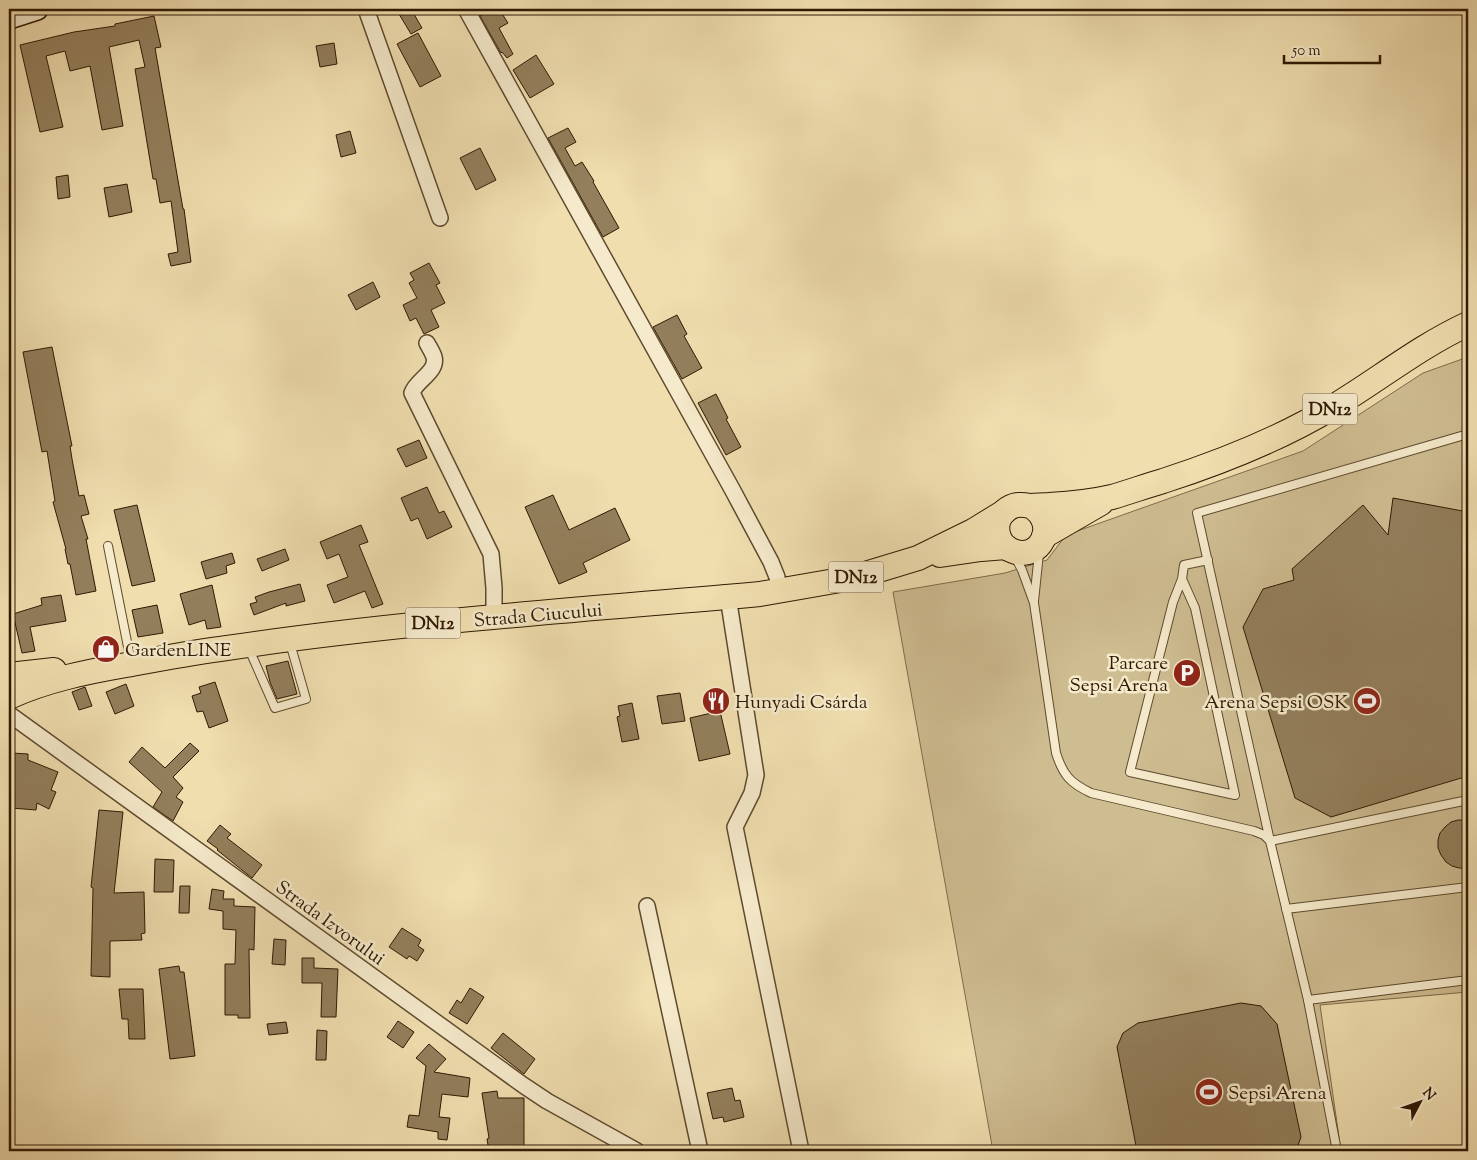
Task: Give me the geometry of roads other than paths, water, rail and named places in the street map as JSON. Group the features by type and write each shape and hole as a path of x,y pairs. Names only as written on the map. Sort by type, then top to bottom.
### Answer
{"main road":[{"path":"9,18 37,9"},
{"name":"DN12","path":"1031,506 1111,497 1182,475 1250,449 1322,413 1438,339 1468,324"},
{"name":"DN12","path":"1043,540 1066,523 1111,497"},
{"path":"1017,504 1031,506 1041,514 1044,521 1046,528 1043,540 1035,549 1028,552 1020,553 1009,549 1001,541 998,534 999,518 1010,507 1017,504"},
{"name":"DN12","path":"918,558 973,531 1004,512"},
{"name":"DN12","path":"785,583 852,578 918,558 981,548 1009,549"},
{"name":"Strada Ciucului","path":"76,674 289,639 419,624 728,597 785,583"},
{"path":"9,675 54,670 76,674"},
{"name":"DN12","path":"9,697 76,674"}],"street":[{"path":"366,9 440,218"},
{"path":"466,9 771,562 785,583"},
{"path":"427,343 435,364 432,370 414,387 412,393 491,554 494,618"},
{"path":"728,597 756,775 752,793 735,827 802,1151"},
{"name":"Strada Izvorului","path":"9,714 547,1102 637,1151"},
{"path":"647,906 700,1151"}],"lane":[{"path":"1337,1151 1308,1000 1270,841 1197,513 1468,434"},
{"path":"1034,603 1036,572 1043,540"},
{"path":"108,546 132,664"},
{"path":"1009,549 1022,570 1034,603 1056,753 1060,767 1067,777 1080,788 1091,793 1254,832 1270,841"},
{"path":"1182,579 1195,608 1235,795 1130,772 1173,602 1182,579 1184,565 1208,560"},
{"path":"247,645 275,708 306,700 289,639"},
{"path":"1270,841 1468,800"},
{"path":"1286,910 1468,887"},
{"path":"1308,1000 1468,980"}],"place":[{"name":"GardenLINE","path":"106,649"},
{"name":"Parcare Sepsi Arena","path":"1187,673"},
{"name":"Hunyadi Csárda","path":"716,701"},
{"name":"Arena Sepsi OSK","path":"1367,701"},
{"name":"Sepsi Arena","path":"1209,1092"}]}
